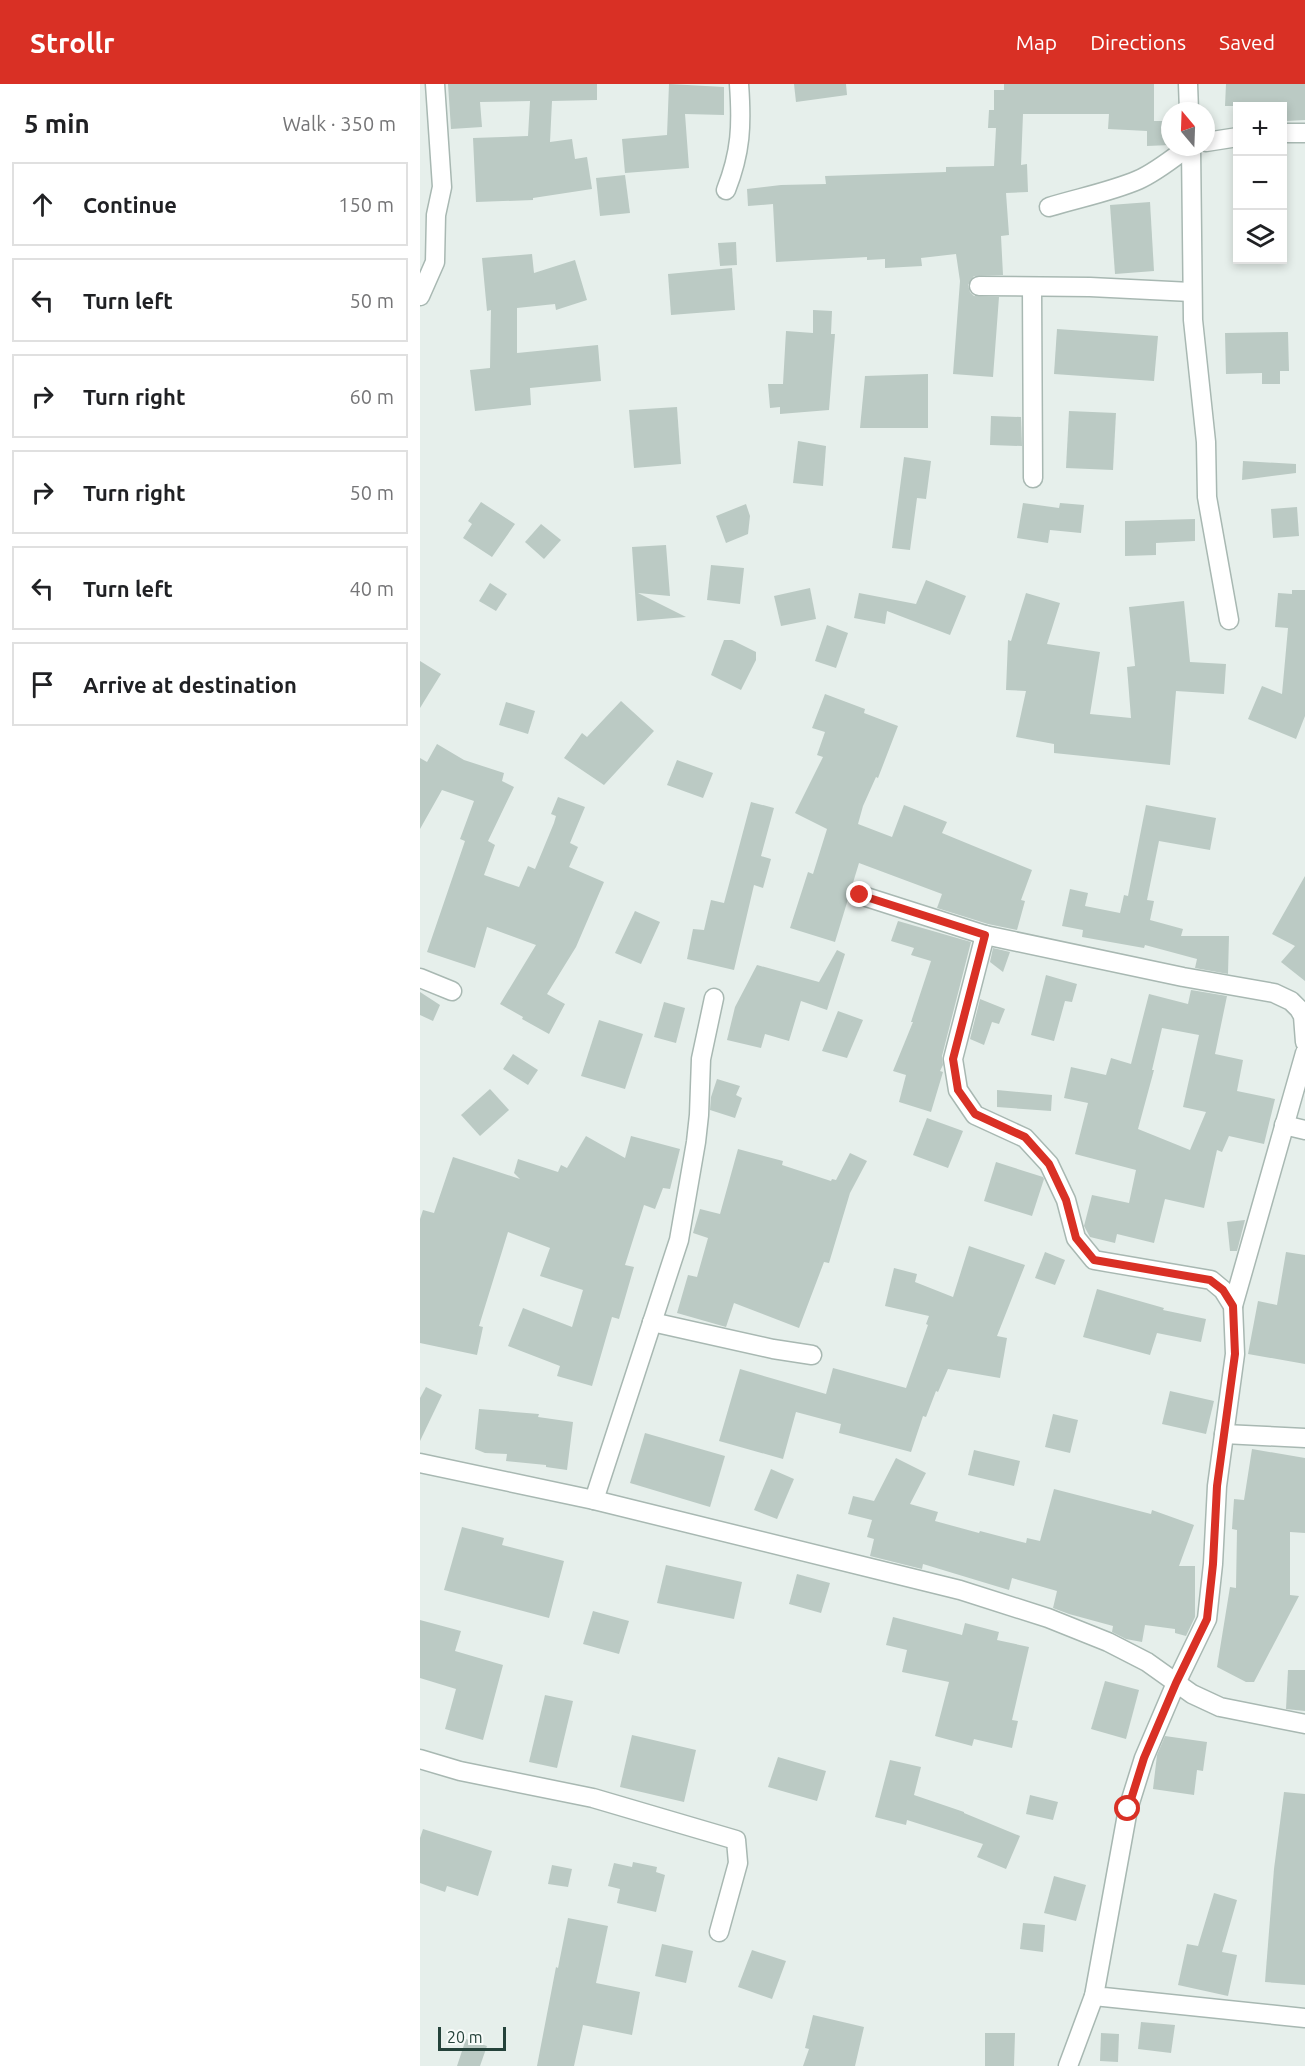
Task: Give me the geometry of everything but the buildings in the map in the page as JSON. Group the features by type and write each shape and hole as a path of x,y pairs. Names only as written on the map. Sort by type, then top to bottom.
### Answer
{"street":[{"path":"420,296 435,262 436,215 442,187 435,84"},
{"path":"726,190 735,167 740,143 740,84"},
{"path":"1188,84 1189,102"},
{"path":"1287,133 1305,133"},
{"path":"1215,141 1233,138"},
{"path":"1049,207 1140,179 1177,156"},
{"path":"1190,156 1193,320 1206,442 1208,497 1229,620"},
{"path":"979,286 1090,287 1191,292"},
{"path":"1032,287 1033,478"},
{"path":"860,895 985,935 1274,993 1291,1001 1299,1009 1303,1016 1305,1042"},
{"path":"985,935 953,1059 958,1090 975,1114 1025,1137 1049,1164 1066,1200 1076,1238 1094,1260 1210,1280 1223,1290 1233,1306"},
{"path":"420,978 452,990"},
{"path":"594,1500 679,1240 689,1189 699,1115 701,1059 714,998"},
{"path":"1068,2066 1094,1996 1128,1809 1144,1758 1176,1683 1207,1619 1213,1564 1214,1514 1235,1354 1233,1306 1305,1053"},
{"path":"1284,1125 1305,1130"},
{"path":"652,1322 772,1349 812,1355"},
{"path":"1224,1434 1305,1438"},
{"path":"420,1463 594,1500 960,1590 1048,1618 1108,1642 1146,1662 1192,1694 1220,1707 1305,1724"},
{"path":"420,1759 460,1771 593,1798 736,1840 738,1863 719,1932"},
{"path":"1094,1996 1305,2018"}],"route":[{"path":"860,895 985,935 953,1059 958,1090 975,1114 1025,1137 1049,1164 1066,1200 1076,1238 1084,1250 1094,1260 1210,1280 1223,1290 1233,1306 1235,1354 1217,1486 1213,1564 1207,1619 1176,1683 1144,1758 1128,1809"}]}
